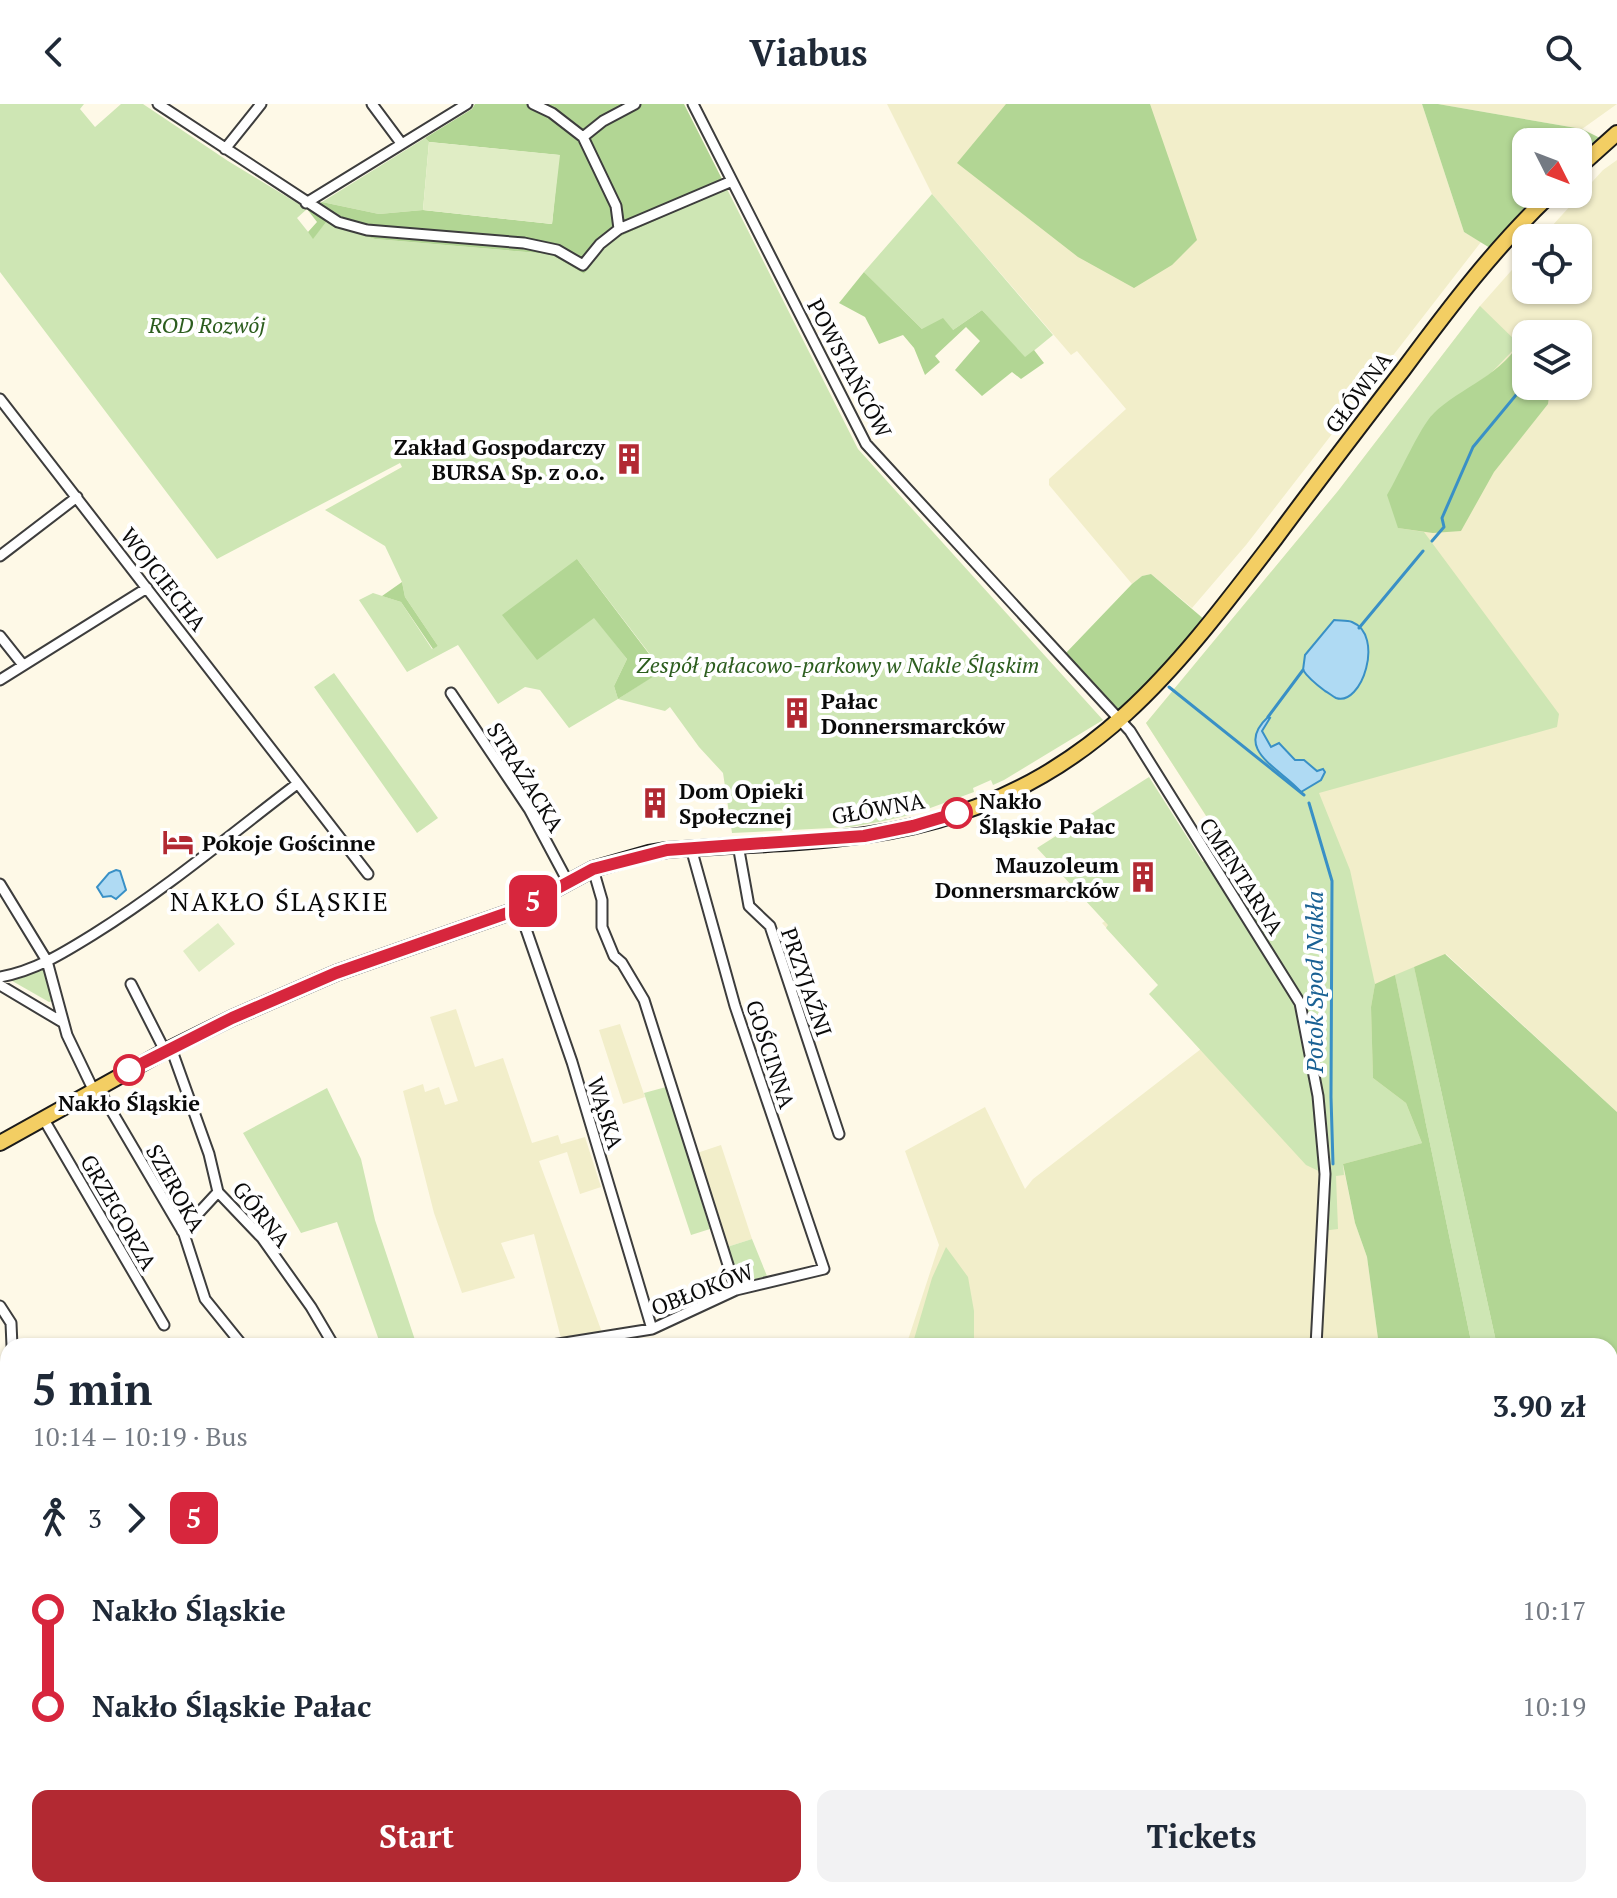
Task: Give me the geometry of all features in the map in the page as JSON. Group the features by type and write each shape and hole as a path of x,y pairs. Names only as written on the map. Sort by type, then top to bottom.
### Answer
{"main road":[{"path":"1592,155 1617,133"},
{"name":"GŁÓWNA","path":"0,1143 168,1049 336,973 519,909 593,869 649,853 864,836 940,819 994,799 1039,777 1120,722 1156,686 1207,627 1464,288 1538,208"}],"street":[{"path":"158,104 338,222 367,230 524,243 557,250 583,265 600,244 619,229 732,181"},
{"path":"225,149 261,104"},
{"path":"372,104 401,143"},
{"path":"306,203 467,104"},
{"path":"533,104 552,113 583,137 616,206 619,229"},
{"path":"583,137 603,121 635,104"},
{"name":"POWSTAŃCÓW","path":"693,104 866,444 1120,722"},
{"name":"WOJCIECHA","path":"0,399 368,874"},
{"path":"0,556 77,497"},
{"path":"0,680 147,588"},
{"path":"0,636 23,665"},
{"name":"STRAŻACKA","path":"451,693 529,809 568,882"},
{"name":"CMENTARNA","path":"1120,722 1130,731 1300,1003 1318,1096 1325,1174 1316,1338"},
{"path":"0,977 47,961 133,909 297,784"},
{"name":"PRZYJAŹNI","path":"738,845 749,906 770,926 839,1134"},
{"name":"GOŚCINNA","path":"691,848 735,1006 824,1269"},
{"path":"593,869 602,900 602,927 614,956 622,963 644,1000 736,1290"},
{"name":"SZEROKA","path":"0,884 47,961 62,1022 91,1085 97,1088 182,1231 205,1299 237,1338"},
{"name":"WĄSKA","path":"519,909 572,1062 652,1329"},
{"name":"GÓRNA","path":"131,984 168,1049 209,1154 218,1192 262,1238 329,1338"},
{"path":"0,985 62,1022"},
{"name":"GRZEGORZA","path":"43,1118 164,1325"},
{"path":"182,1231 218,1192"},
{"name":"OBŁOKÓW","path":"596,1338 652,1329 736,1290 824,1269"},
{"path":"0,1306 11,1323 12,1338"}],"shaded area":[{"path":"887,104 1422,104 1464,232 1481,242 1246,545 1192,608 1151,574 1142,576 1132,584 1049,485 1049,479 1126,409 1077,351 1071,355 932,194"},
{"path":"1438,104 1617,104 1583,128"},
{"path":"1617,160 1617,1112 1446,954 1422,1143 1343,1165 1355,1223 1367,1257 1378,1338 909,1338 939,1245 905,1151 985,1107 1025,1189 1033,1179 1210,1042 1102,923 1226,847 1146,723 1338,491 1480,306 1512,270 1512,304 1592,304 1592,224 1554,224 1568,208 1592,208 1592,182"},
{"path":"456,1009 475,1067 503,1058 532,1143 558,1135 561,1144 585,1137 601,1187 580,1194 567,1152 539,1161 604,1338 561,1338 534,1234 501,1243 515,1278 462,1293 434,1213 403,1091 423,1084 425,1092 439,1087 445,1105 458,1101 430,1017"},
{"path":"620,1024 645,1097 623,1104 599,1030"},
{"path":"721,1145 752,1239 727,1247 697,1153"}],"green space":[{"path":"0,104 84,104 80,109 95,127 121,104 143,104 307,209 297,218 313,238 327,221 375,239 550,254 584,274 610,241 727,189 858,449 1103,720 1004,780 993,785 991,780 973,788 974,792 914,814 851,827 732,833 723,773 699,747 670,707 665,711 618,699 569,728 540,690 525,687 498,704 458,645 407,672 359,600 373,593 401,602 432,649 438,646 405,597 402,582 385,546 325,510 402,467 400,463 217,559 0,272","holes":["577,559 662,670 618,699 614,686 627,659 594,617"]},
{"path":"475,104 684,104 727,189 610,241 584,274 550,254 375,239 327,221 313,239 308,232 317,222 307,209 322,202 379,214 423,210 552,224 559,155 429,142 425,138 472,109"},
{"path":"1006,104 1150,104 1197,240 1172,265 1134,288 1078,257 957,163"},
{"path":"1422,104 1438,104 1576,128 1512,128 1512,208 1529,208 1490,248 1464,232"},
{"path":"1592,134 1600,138 1592,146"},
{"path":"425,138 429,142 423,210 379,214 322,202"},
{"path":"429,142 560,155 552,224 423,210"},
{"path":"932,194 1053,335 1025,358 982,310 953,330 922,329 864,272"},
{"path":"864,272 922,329 943,318 953,330 982,310 1025,357 1034,350 1044,363 1021,379 1012,372 982,396 955,370 980,341 966,327 935,356 940,362 925,375 914,348 903,335 879,344 865,317 839,303"},
{"path":"1480,306 1512,337 1512,351 1491,373 1432,415 1398,528 1424,532 1559,714 1557,727 1319,793 1350,870 1375,984 1371,1007 1373,1078 1406,1103 1422,1143 1343,1164 1344,1175 1336,1176 1338,1229 1322,1231 1325,1174 1306,1165 1149,994 1158,985 1037,848 1149,777 1203,862 1227,848 1146,723 1338,491"},
{"path":"1512,353 1512,400 1548,400 1548,404 1494,472 1461,531 1433,533 1398,528 1387,495 1428,420 1444,404"},
{"path":"577,559 662,671 618,699 614,686 627,659 594,618 537,660 502,615"},
{"path":"1151,574 1205,620 1118,714 1064,655 1132,584 1142,576"},
{"path":"402,582 405,597 438,646 433,649 401,602 382,596"},
{"path":"334,673 438,818 417,833 314,687"},
{"path":"218,923 235,944 199,972 183,951"},
{"path":"1445,954 1617,1112 1617,1338 1495,1338 1414,967"},
{"path":"44,966 53,1001 49,1002 7,978"},
{"path":"1414,967 1495,1338 1470,1338 1395,975"},
{"path":"1395,975 1470,1338 1378,1338 1367,1257 1355,1223 1343,1164 1422,1143 1406,1103 1373,1078 1371,1007 1375,984"},
{"path":"666,1087 710,1229 691,1235 644,1093"},
{"path":"327,1088 361,1159 375,1220 414,1338 378,1338 337,1222 301,1233 243,1133"},
{"path":"752,1239 767,1276 738,1284 727,1247"},
{"path":"946,1247 968,1277 974,1311 974,1338 914,1338 932,1278"}],"water":[{"path":"1334,620 1352,622 1362,629 1367,641 1366,668 1354,692 1346,698 1336,698 1325,691 1303,670 1305,655"},
{"path":"1268,717 1262,731 1271,747 1279,743 1295,760 1304,760 1317,771 1323,769 1325,772 1321,780 1301,792 1264,758 1255,739 1258,729"},
{"path":"120,871 126,890 116,899 103,897 97,887 109,873"}],"waterway":[{"name":"Potok Spod Nakła","path":"1432,541 1444,527 1442,518 1473,447 1512,400"},
{"name":"Potok Spod Nakła","path":"1359,628 1423,551"},
{"name":"Potok Spod Nakła","path":"1268,717 1303,670"},
{"path":"1169,687 1304,795"},
{"name":"Potok Spod Nakła","path":"1309,803 1332,881 1333,1164"}],"bus line":[{"name":"5","path":"129,1070 232,1018 336,973 519,909 593,869 630,857 667,850 864,836 957,813"}],"place":[{"name":"Zakład Gospodarczy BURSA Sp. z o.o.","path":"629,459"},
{"name":"Pałac Donnersmarcków","path":"797,713"},
{"name":"Dom Opieki Społecznej","path":"655,803"},
{"name":"Nakło Śląskie Pałac","path":"957,813"},
{"name":"Pokoje Gościnne","path":"178,842"},
{"name":"Mauzoleum Donnersmarcków","path":"1143,877"},
{"name":"Nakło Śląskie","path":"129,1070"}],"district":[{"name":"NAKŁO ŚLĄSKIE","path":"280,901"}],"park label":[{"name":"ROD Rozwój","path":"207,324"},
{"name":"Zespół pałacowo-parkowy w Nakle Śląskim","path":"838,664"}]}
